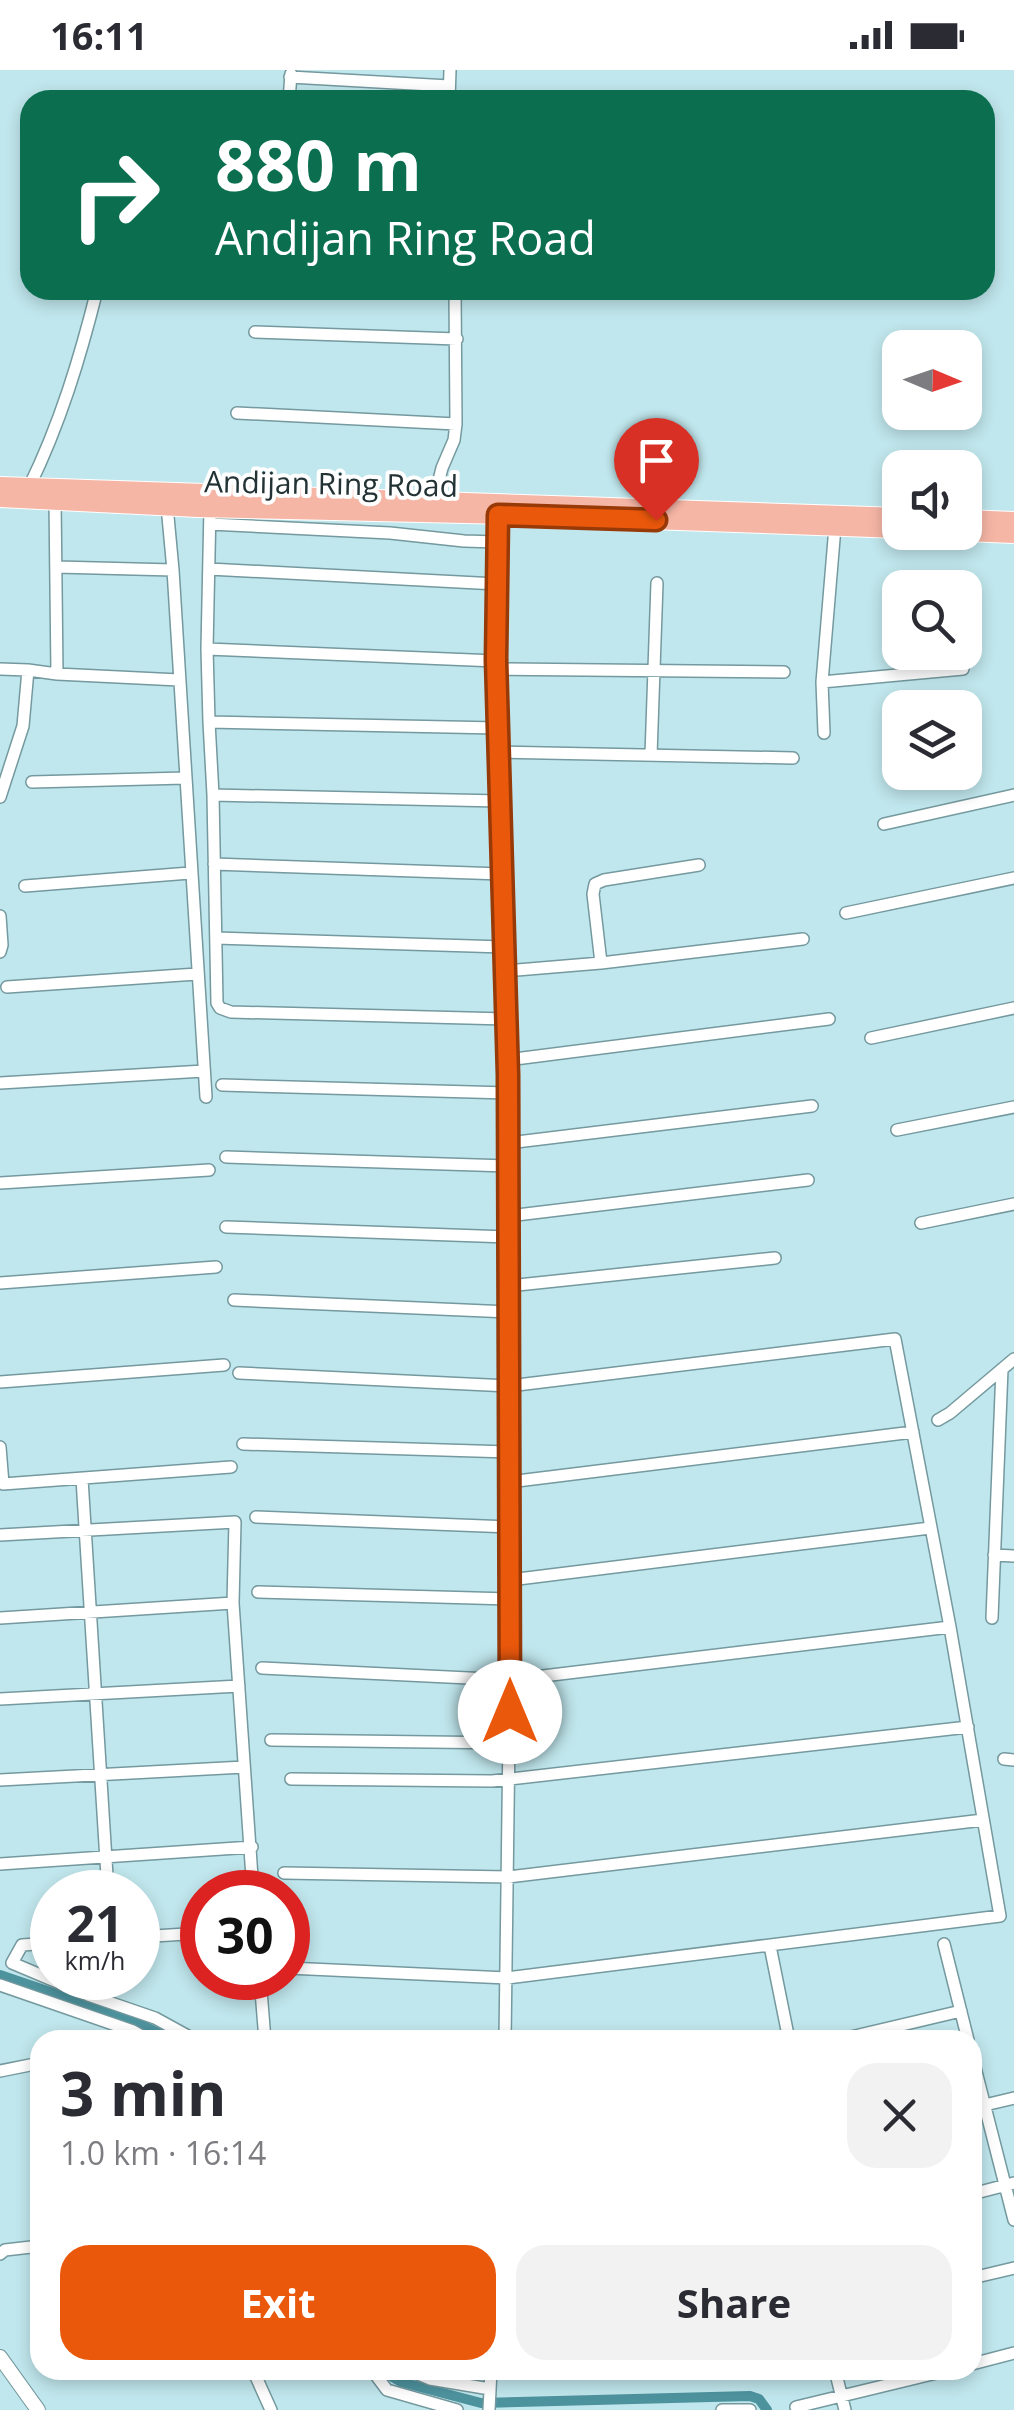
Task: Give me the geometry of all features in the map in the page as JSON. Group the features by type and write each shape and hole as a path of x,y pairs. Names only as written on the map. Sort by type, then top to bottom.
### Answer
{"highway":[{"name":"Andijan Ring Road","path":"0,486 434,500 498,509 882,529"},
{"name":"Andijan Ring Road","path":"0,498 166,506 210,516 498,509 882,517"},
{"path":"982,520 1014,521"},
{"path":"982,533 1014,534"}],"street":[{"path":"449,90 450,70"},
{"path":"290,74 449,86"},
{"path":"29,487 47,450 94,300"},
{"path":"434,500 456,424 455,300"},
{"path":"255,332 457,339"},
{"path":"237,413 456,424"},
{"path":"55,500 57,674"},
{"path":"166,506 174,570 206,1097"},
{"path":"498,509 497,728 508,1093 510,1743 505,2030"},
{"path":"497,542 210,516 209,722 220,1008 231,1012 506,1019"},
{"path":"824,733 822,682 835,527"},
{"path":"57,567 174,570"},
{"path":"209,569 497,584"},
{"path":"651,755 658,583"},
{"path":"208,649 654,672 784,672"},
{"path":"0,669 179,680"},
{"path":"0,797 6,765 23,726 28,670"},
{"path":"822,682 953,670"},
{"path":"209,722 497,728"},
{"path":"498,752 792,758"},
{"path":"32,782 185,778"},
{"path":"213,795 500,801"},
{"path":"884,824 1014,795"},
{"path":"214,864 502,874"},
{"path":"601,963 594,884 700,865"},
{"path":"25,886 190,873"},
{"path":"846,913 1014,878"},
{"path":"0,916 0,952"},
{"path":"216,938 504,947"},
{"path":"505,971 802,939"},
{"path":"7,987 196,974"},
{"path":"871,1038 1014,1008"},
{"path":"507,1060 829,1019"},
{"path":"0,1082 204,1071"},
{"path":"222,1085 508,1093"},
{"path":"508,1143 812,1106"},
{"path":"897,1130 1014,1107"},
{"path":"226,1157 508,1166"},
{"path":"0,1182 210,1170"},
{"path":"508,1216 808,1180"},
{"path":"921,1223 1014,1204"},
{"path":"226,1227 508,1238"},
{"path":"508,1286 775,1258"},
{"path":"0,1283 216,1267"},
{"path":"234,1300 508,1312"},
{"path":"239,1373 509,1386 895,1338 1000,1916 507,1978 310,1969"},
{"path":"938,1420 1014,1360"},
{"path":"0,1382 224,1364"},
{"path":"992,1618 1002,1370"},
{"path":"509,1482 913,1432"},
{"path":"243,1444 509,1452"},
{"path":"0,1447 3,1484 231,1468"},
{"path":"82,1479 107,1870"},
{"path":"256,1517 510,1527"},
{"path":"0,1535 235,1522 233,1604 253,1870"},
{"path":"510,1580 930,1528"},
{"path":"994,1555 1014,1556"},
{"path":"258,1592 510,1599"},
{"path":"0,1618 233,1604"},
{"path":"262,1668 510,1680 950,1626"},
{"path":"0,1698 239,1686"},
{"path":"290,1779 492,1781 968,1727"},
{"path":"271,1740 510,1743"},
{"path":"0,1780 244,1767"},
{"path":"310,1873 508,1877 983,1820"},
{"path":"0,1864 252,1847"},
{"path":"944,1944 966,2030"},
{"path":"30,1945 22,1946 6,1962 155,2018 177,2030"},
{"path":"770,1946 787,2030"},
{"path":"0,1984 127,2030"},
{"path":"262,2000 264,2030"},
{"path":"879,2030 961,2010"},
{"path":"0,2071 30,2066"},
{"path":"982,2105 1014,2098"},
{"path":"982,2114 1010,2184 1014,2220"},
{"path":"982,2191 1010,2184"},
{"path":"0,2254 30,2247"},
{"path":"982,2276 1014,2268"},
{"path":"982,2362 1014,2354"},
{"path":"0,2357 38,2410"},
{"path":"258,2380 271,2410"},
{"path":"380,2380 387,2390 457,2410"},
{"path":"435,2380 490,2392"},
{"path":"489,2410 491,2380"},
{"path":"796,2407 844,2404 918,2380"},
{"path":"722,2410 750,2410"}],"waterway":[{"path":"0,1975 152,2030"},
{"path":"398,2380 481,2403 750,2396 759,2399 767,2410"}],"route":[{"path":"510,1712 508,1075 496,660 498,515 656,520"}]}
